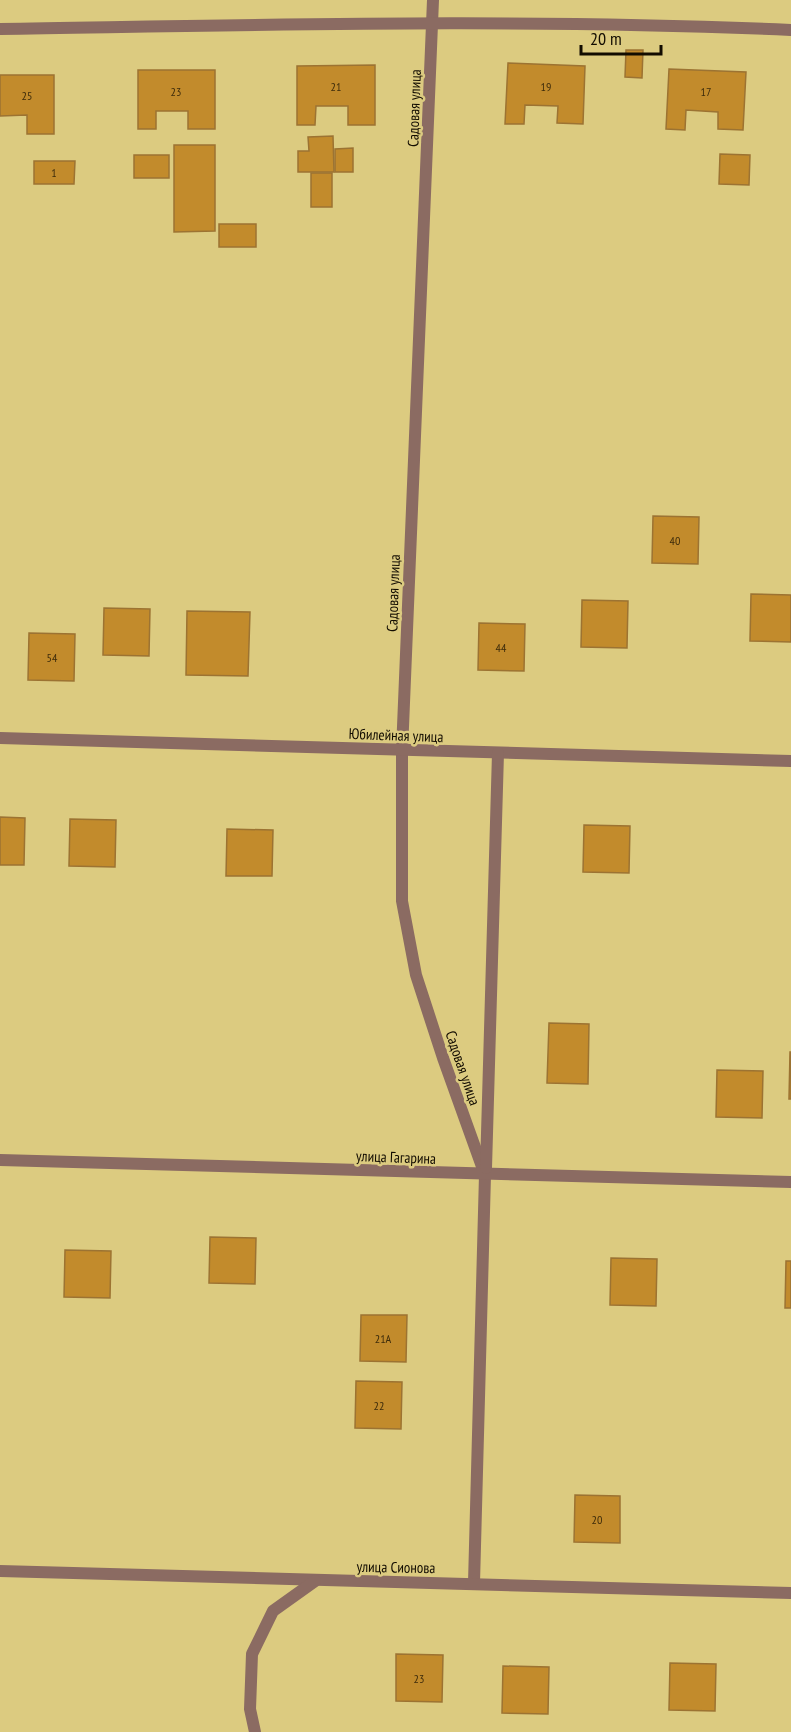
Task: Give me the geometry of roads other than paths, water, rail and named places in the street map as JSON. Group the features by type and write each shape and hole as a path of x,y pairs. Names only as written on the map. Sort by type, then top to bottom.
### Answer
{"street":[{"name":"Садовая улица","path":"433,0 402,751 402,901 416,975 485,1175"},
{"path":"0,29 432,23 693,25 791,30"},
{"name":"Юбилейная улица","path":"0,738 791,761"},
{"name":"Садовая улица","path":"474,1583 498,753"},
{"name":"улица Гагарина","path":"0,1160 791,1182"},
{"name":"улица Сионова","path":"0,1571 791,1593"},
{"path":"255,1732 250,1709 252,1654 273,1611 315,1581"}]}
